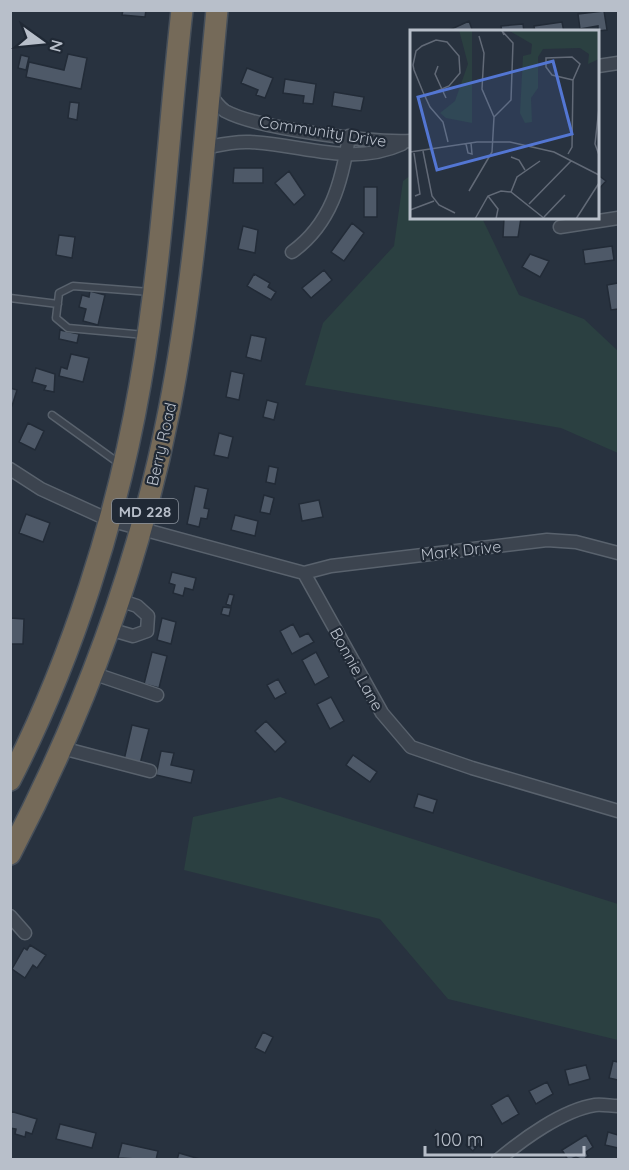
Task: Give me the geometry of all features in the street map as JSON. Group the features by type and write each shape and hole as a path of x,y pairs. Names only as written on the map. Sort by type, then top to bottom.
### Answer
{"highway":[{"name":"Berry Road","path":"10,780 64,653 109,520 123,466 154,292 182,10"},
{"name":"Berry Road","path":"10,854 62,748 93,673 141,529 169,414 183,335 217,10"}],"street":[{"path":"599,66 618,63"},
{"name":"Community Drive","path":"209,94 226,111 279,126 392,142 410,140"},
{"path":"276,145 279,126"},
{"path":"292,252 315,232 329,211 346,156 349,136"},
{"name":"Community Drive","path":"204,148 237,141 346,156 394,148 410,140"},
{"path":"560,227 618,218"},
{"path":"10,469 41,489 109,520 304,573"},
{"name":"Mark Drive","path":"304,573 361,562 547,540 576,542 618,553"},
{"name":"Bonnie Lane","path":"304,573 382,713 411,747 472,768 618,811"},
{"path":"109,629 133,636 147,631 148,616 137,606 119,600"},
{"path":"93,673 157,695"},
{"path":"62,748 150,771"},
{"path":"10,916 25,933"},
{"path":"498,1160 522,1140 576,1110 597,1104 618,1106"}],"lane":[{"path":"148,335 68,328 56,318 59,293 73,286 154,292"},
{"path":"10,298 58,304"},
{"path":"52,415 123,466"}],"green space":[{"path":"410,176 410,219 482,219 519,295 584,319 618,351 618,453 561,428 305,385 323,323 394,246 403,181"},
{"path":"280,797 618,904 618,1040 448,999 380,919 184,870 193,817"}],"building":[{"path":"123,10 146,10 145,17 122,15"},
{"path":"604,11 607,30 599,31 598,26 580,29 578,14"},
{"path":"469,21 472,30 449,30"},
{"path":"562,22 564,30 535,30 534,26"},
{"path":"523,24 524,30 502,30 501,26"},
{"path":"68,54 87,58 81,89 26,77 29,62 64,70"},
{"path":"21,55 29,57 26,70 18,68"},
{"path":"247,68 273,78 265,98 256,95 258,90 241,83"},
{"path":"285,79 316,84 313,104 303,103 304,96 283,93"},
{"path":"334,92 364,97 361,111 332,106"},
{"path":"70,102 79,103 77,120 68,118"},
{"path":"234,168 263,168 263,183 233,183"},
{"path":"289,171 305,195 294,205 275,183"},
{"path":"599,176 606,181 599,189"},
{"path":"364,187 377,187 377,217 364,217"},
{"path":"504,219 521,219 518,237 503,237"},
{"path":"352,223 364,233 344,261 331,252"},
{"path":"243,226 258,230 255,253 238,249"},
{"path":"59,235 75,237 72,258 56,255"},
{"path":"612,246 614,260 585,264 583,250"},
{"path":"530,254 549,261 540,277 522,267"},
{"path":"324,270 332,280 311,298 302,288"},
{"path":"254,274 270,283 268,287 276,292 271,300 247,286"},
{"path":"618,283 618,309 611,310 607,285"},
{"path":"90,291 105,295 98,325 83,321 86,309 79,307 82,295 89,297"},
{"path":"60,330 79,334 77,343 59,339"},
{"path":"251,335 266,338 261,361 246,357"},
{"path":"71,354 89,358 83,382 59,376 61,367 67,369"},
{"path":"36,368 55,374 54,392 44,390 46,386 32,382"},
{"path":"231,371 244,374 239,400 226,397"},
{"path":"10,388 17,390 12,406 10,406"},
{"path":"267,400 278,403 274,420 263,417"},
{"path":"28,423 44,431 35,450 19,442"},
{"path":"219,433 233,437 228,458 214,455"},
{"path":"269,466 278,468 275,484 266,482"},
{"path":"195,486 208,489 204,508 209,509 207,519 201,518 199,527 187,524"},
{"path":"264,495 274,498 270,514 260,512"},
{"path":"319,500 323,517 302,521 299,504"},
{"path":"26,514 50,523 43,542 19,533"},
{"path":"235,515 258,521 255,536 231,530"},
{"path":"172,572 196,578 193,590 185,588 183,596 173,593 175,585 169,583"},
{"path":"229,594 234,595 231,606 226,604"},
{"path":"223,607 231,608 229,616 221,614"},
{"path":"10,618 24,619 23,644 10,644"},
{"path":"162,618 176,622 171,644 157,640"},
{"path":"293,624 300,637 308,633 314,642 292,654 280,631"},
{"path":"152,652 167,656 159,688 144,684"},
{"path":"316,652 329,677 315,685 302,660"},
{"path":"278,679 286,693 275,699 267,685"},
{"path":"331,697 344,721 330,729 317,704"},
{"path":"266,721 286,742 275,752 255,731"},
{"path":"132,725 149,729 140,764 124,760"},
{"path":"161,751 174,753 171,765 194,770 191,783 156,775"},
{"path":"353,755 377,772 370,782 346,765"},
{"path":"418,794 437,800 433,813 414,807"},
{"path":"30,945 46,955 37,968 33,965 25,978 12,969 24,948 27,950"},
{"path":"263,1032 273,1037 265,1053 255,1048"},
{"path":"613,1061 618,1062 618,1080 609,1078"},
{"path":"586,1065 590,1079 569,1085 565,1070"},
{"path":"547,1082 553,1094 536,1104 529,1091"},
{"path":"508,1095 519,1114 502,1124 491,1105"},
{"path":"10,1111 37,1119 32,1134 26,1132 25,1137 15,1134 16,1129 10,1128"},
{"path":"60,1124 96,1133 92,1148 56,1139"},
{"path":"608,1132 618,1135 618,1148 605,1145"},
{"path":"475,1134 482,1140 473,1151 466,1145"},
{"path":"586,1135 593,1147 586,1152 588,1156 583,1160 576,1157 568,1160 562,1150"},
{"path":"122,1143 158,1151 156,1160 118,1158"},
{"path":"179,1153 203,1160 177,1160"}]}
